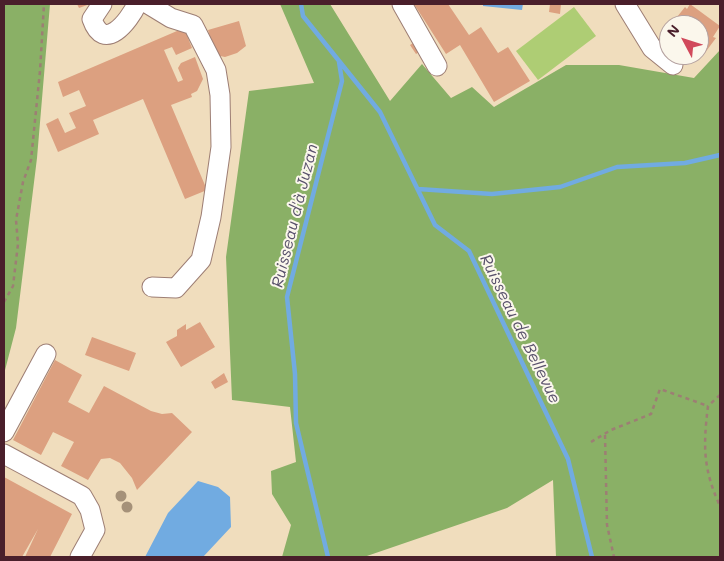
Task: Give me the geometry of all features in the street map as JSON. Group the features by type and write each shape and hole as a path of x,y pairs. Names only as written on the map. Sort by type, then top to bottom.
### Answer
{"street":[{"path":"102,4 92,19 94,27 100,32 108,34 116,33 130,19 137,4"},
{"path":"148,4 171,18 193,25 216,70 220,95 222,147 202,260 176,288 152,287"},
{"path":"402,4 437,66"},
{"path":"625,4 652,48 659,54"},
{"path":"4,432 46,354"},
{"path":"4,454 82,496 90,510 95,530 80,557"}],"path":[{"path":"4,302 13,286 18,244 16,220 23,182 31,160 40,71 44,4"},
{"path":"591,442 651,414 660,388 708,406"},
{"path":"720,395 708,406 703,442 704,464 720,506"},
{"path":"605,434 606,525 614,557"}],"green space":[{"path":"4,4 50,4 37,158 16,328 4,374"},
{"path":"280,4 330,4 390,101 422,64 451,98 472,87 494,107 566,65 619,65 694,78 706,65 709,65 709,62 720,50 720,557 556,557 553,480 507,508 364,557 282,557 291,525 272,494 271,471 296,462 290,407 232,400 226,257 249,91 314,83"},
{"path":"574,7 596,36 538,80 516,51"}],"water":[{"path":"483,4 523,4 522,10 483,6"},
{"path":"198,481 218,487 230,497 231,527 203,557 145,557 168,513"}],"building":[{"path":"77,4 90,4 79,8"},
{"path":"414,4 448,4 469,35 481,27 498,53 508,47 530,81 494,102 460,45 446,54"},
{"path":"550,4 561,4 560,14 549,12"},
{"path":"690,4 705,15 679,15 685,7 687,9"},
{"path":"709,18 720,26 713,37 716,38 709,47"},
{"path":"239,21 246,46 237,53 225,57 215,55 208,30"},
{"path":"184,28 192,48 176,55 172,47 164,50 178,82 183,80 178,68 181,63 195,57 203,79 197,91 191,94 192,97 171,105 207,190 185,199 143,99 93,120 99,134 58,152 46,124 58,118 65,133 76,128 69,113 86,106 79,90 63,97 58,82"},
{"path":"415,42 421,51 416,54 410,45"},
{"path":"200,322 215,347 181,367 166,342 177,336 177,330 186,324 186,330"},
{"path":"92,337 136,353 129,371 85,355"},
{"path":"55,360 82,375 68,402 89,413 104,386 151,411 162,414 172,413 192,432 137,490 132,478 120,463 110,458 101,459 88,480 61,466 74,442 53,432 41,455 13,440"},
{"path":"224,373 228,382 215,389 211,382"},
{"path":"4,477 72,514 50,557 25,557 38,529 22,557 4,557"}],"waterway":[{"name":"Ruisseau de Bellevue","path":"301,4 303,16 380,112 435,225 469,251 568,459 592,557"},
{"name":"Ruisseau d'à Juzan","path":"328,557 296,423 295,374 287,297 342,81 339,62"},
{"path":"418,189 492,194 560,187 617,167 685,163 720,155"}]}
